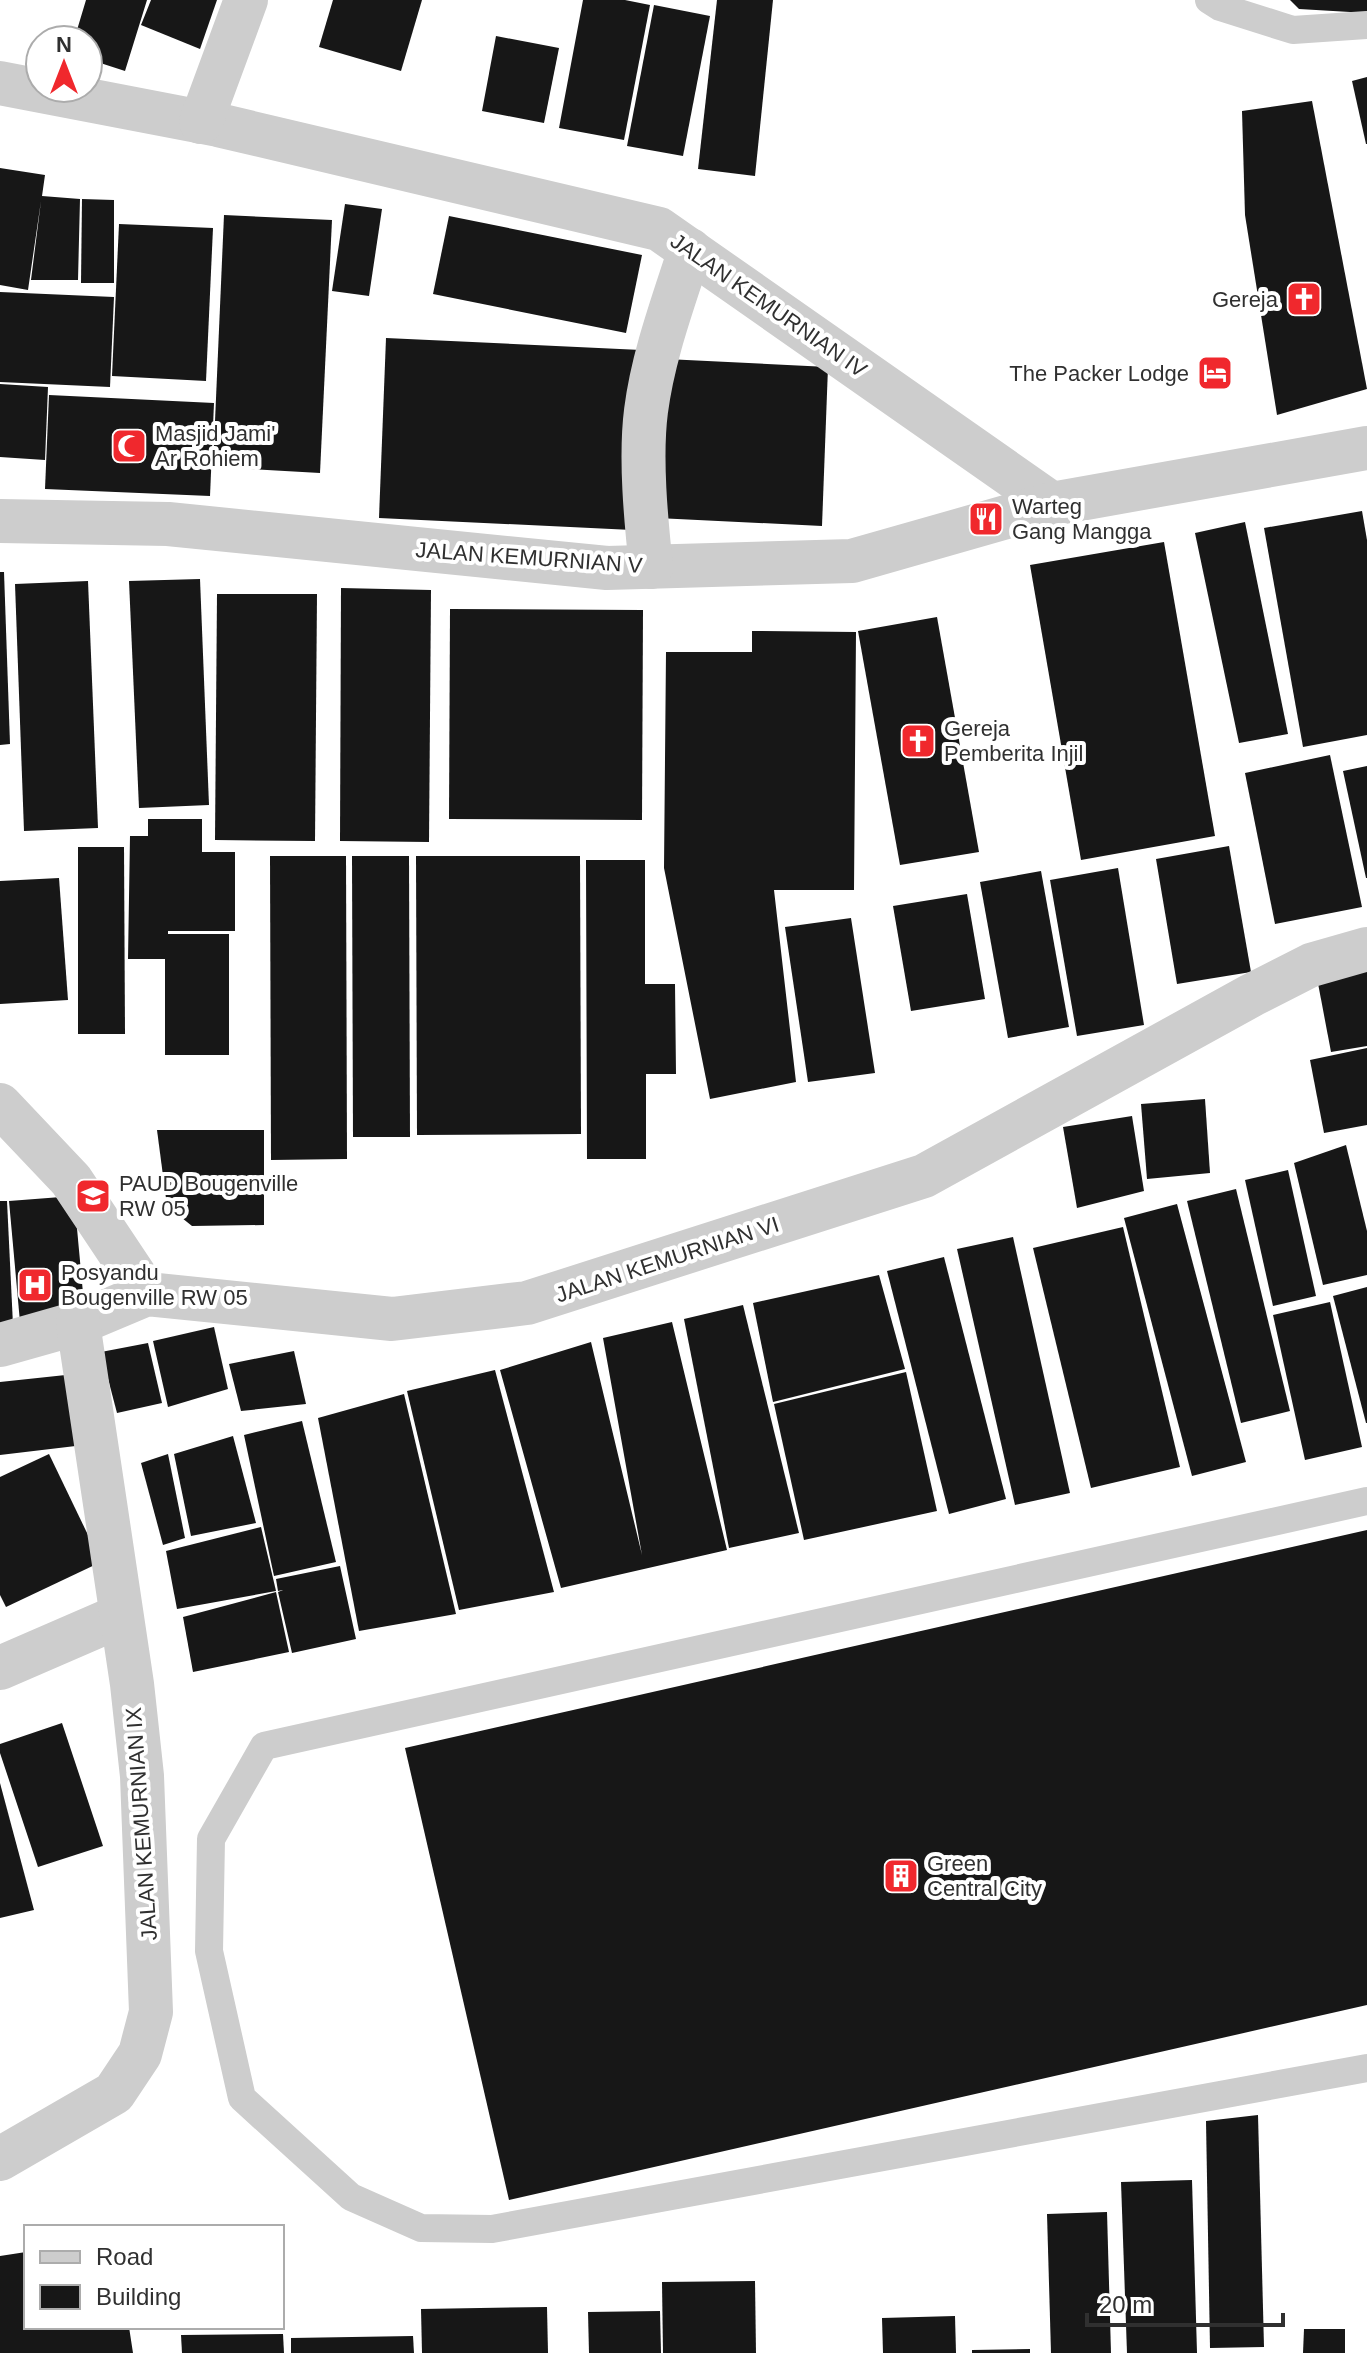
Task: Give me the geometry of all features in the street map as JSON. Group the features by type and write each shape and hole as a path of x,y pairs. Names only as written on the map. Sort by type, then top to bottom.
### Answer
{"street":[{"path":"201,122 246,0"},
{"name":"JALAN KEMURNIAN IV","path":"0,83 201,122 659,229 1052,504"},
{"path":"651,567 645,515 645,414 655,358 690,250"},
{"path":"1052,504 1367,448"},
{"name":"JALAN KEMURNIAN V","path":"0,521 168,524 607,568 852,561 1052,504"},
{"name":"JALAN KEMURNIAN VI","path":"147,1294 392,1319 527,1303 924,1176 1252,995 1311,965 1367,949"},
{"path":"0,1105 71,1180 147,1294 78,1323 0,1345"},
{"name":"JALAN KEMURNIAN IX","path":"0,2159 114,2093 140,2054 151,2012 142,1776 132,1684 78,1323"},
{"path":"0,1668 120,1616"}],"lane":[{"path":"1209,0 1220,7 1293,30 1367,25"},
{"path":"1367,1501 264,1746 211,1839 209,1951 242,2098 351,2197 421,2228 492,2229 1367,2068"}],"building":[{"path":"86,0 147,0 125,71 104,64 104,24 79,24"},
{"path":"151,0 217,0 200,49 141,25"},
{"path":"333,0 422,0 401,71 319,47"},
{"path":"583,0 625,0 650,5 624,140 559,128"},
{"path":"717,0 773,0 755,176 698,169"},
{"path":"1290,0 1367,0 1367,13 1299,9"},
{"path":"654,5 710,16 683,156 627,146"},
{"path":"496,36 559,48 544,123 482,111"},
{"path":"1367,77 1367,144 1366,144 1352,81"},
{"name":"Gereja","path":"1312,101 1367,389 1277,415 1245,215 1242,111"},
{"path":"0,168 45,175 42,196 80,199 78,280 31,280 41,201 28,290 0,285"},
{"path":"82,199 114,200 114,283 81,283"},
{"path":"345,204 382,209 369,296 332,291"},
{"path":"224,215 332,220 320,473 213,467"},
{"path":"449,216 642,255 626,333 433,294"},
{"path":"119,224 213,228 206,381 112,376"},
{"path":"0,292 114,297 110,387 0,382"},
{"path":"386,338 641,350 632,530 379,518"},
{"path":"666,359 828,367 822,526 657,518"},
{"path":"0,384 48,387 45,460 0,457"},
{"name":"Masjid Jami' Ar Rohiem","path":"49,395 214,403 210,496 45,489"},
{"path":"1362,511 1367,540 1367,735 1303,747 1264,528"},
{"path":"1245,522 1288,734 1239,743 1195,533"},
{"path":"1164,542 1215,836 1081,860 1030,565"},
{"path":"0,572 4,572 10,744 0,745"},
{"path":"200,579 209,805 139,808 129,581"},
{"path":"88,581 98,828 24,831 15,584"},
{"path":"341,588 431,590 429,842 340,841"},
{"path":"217,594 317,594 315,841 215,840"},
{"path":"450,609 643,610 642,820 449,819"},
{"name":"Gereja Pemberita Injil","path":"937,617 979,852 900,865 858,631"},
{"path":"752,631 856,632 854,890 774,890 796,1082 710,1099 664,868 666,652 752,652"},
{"path":"1330,755 1362,907 1275,924 1245,773"},
{"path":"1367,766 1367,878 1366,878 1343,771"},
{"path":"148,819 202,819 202,852 235,852 235,931 168,931 168,934 229,934 229,1055 165,1055 165,959 128,959 130,836 148,836"},
{"path":"1229,846 1251,972 1177,984 1156,859"},
{"path":"78,847 124,847 125,1034 78,1034"},
{"path":"270,856 346,856 347,1159 271,1160"},
{"path":"352,856 409,856 410,1137 353,1137"},
{"path":"416,856 580,856 581,1134 417,1135"},
{"path":"586,860 645,860 645,984 675,984 676,1074 646,1074 646,1159 587,1159"},
{"path":"1118,868 1144,1025 1077,1036 1050,880"},
{"path":"1041,871 1069,1027 1008,1038 980,882"},
{"path":"59,878 68,1000 0,1004 0,881"},
{"path":"967,894 985,999 911,1011 893,906"},
{"path":"851,918 875,1073 808,1082 785,927"},
{"path":"1367,970 1367,1046 1331,1052 1317,978"},
{"path":"1367,1048 1367,1125 1324,1133 1310,1060"},
{"path":"1205,1099 1210,1173 1147,1179 1141,1104"},
{"path":"1132,1116 1144,1191 1077,1208 1063,1127"},
{"path":"157,1130 264,1130 264,1225 192,1226 167,1206"},
{"path":"1346,1145 1367,1231 1367,1275 1323,1285 1294,1163"},
{"path":"1288,1170 1316,1296 1273,1306 1245,1180"},
{"path":"1236,1189 1290,1411 1241,1423 1187,1201"},
{"path":"74,1196 85,1315 20,1322 9,1201"},
{"path":"0,1201 7,1201 13,1325 0,1326"},
{"path":"1177,1204 1246,1462 1192,1476 1124,1218"},
{"path":"1123,1227 1180,1467 1091,1488 1033,1248"},
{"path":"1013,1237 1070,1493 1015,1505 957,1249"},
{"path":"944,1257 1006,1499 949,1514 887,1271"},
{"path":"879,1275 905,1369 773,1402 753,1303"},
{"path":"1367,1287 1367,1423 1366,1423 1333,1296"},
{"path":"1330,1302 1362,1447 1305,1460 1273,1315"},
{"path":"743,1305 799,1533 729,1548 684,1319"},
{"path":"672,1322 727,1550 561,1588 500,1370 591,1342 642,1555 603,1338"},
{"path":"214,1327 228,1389 168,1407 153,1341"},
{"path":"148,1343 162,1403 117,1413 101,1352"},
{"path":"294,1351 306,1404 241,1411 229,1364"},
{"path":"495,1370 554,1592 459,1610 407,1391"},
{"path":"906,1372 937,1511 804,1540 774,1404"},
{"path":"75,1374 84,1445 0,1455 0,1382"},
{"path":"404,1394 456,1614 359,1631 318,1418"},
{"path":"302,1421 336,1562 274,1576 244,1435"},
{"path":"233,1436 256,1523 191,1536 174,1454"},
{"path":"49,1454 101,1562 6,1607 0,1595 0,1477"},
{"path":"168,1454 185,1538 163,1545 141,1463"},
{"path":"261,1527 276,1591 177,1609 166,1551"},
{"name":"Green Central City","path":"1367,1530 1367,2005 509,2200 405,1748"},
{"path":"340,1566 356,1639 292,1653 278,1592 283,1590 278,1591 276,1579"},
{"path":"276,1592 289,1652 193,1672 183,1617"},
{"path":"62,1723 103,1846 38,1867 0,1753 0,1744"},
{"path":"0,1783 34,1910 0,1918"},
{"path":"1258,2115 1264,2347 1210,2348 1206,2121"},
{"path":"1192,2180 1197,2353 1127,2353 1121,2182"},
{"path":"1107,2212 1111,2353 1051,2353 1047,2214"},
{"path":"24,2252 24,2329 129,2329 133,2353 0,2353 0,2256"},
{"path":"755,2281 756,2353 663,2353 662,2282"},
{"path":"547,2307 548,2353 422,2353 421,2309"},
{"path":"660,2311 661,2353 589,2353 588,2312"},
{"path":"955,2316 956,2353 883,2353 882,2318"},
{"path":"1304,2329 1345,2329 1345,2353 1303,2353"},
{"path":"283,2334 284,2353 182,2353 181,2335"},
{"path":"413,2336 414,2353 291,2353 291,2338"},
{"path":"1030,2349 1030,2353 972,2353 972,2350"}],"place":[{"name":"Gereja","path":"1304,299"},
{"name":"The Packer Lodge","path":"1215,373"},
{"name":"Masjid Jami' Ar Rohiem","path":"129,446"},
{"name":"Warteg Gang Mangga","path":"986,519"},
{"name":"Gereja Pemberita Injil","path":"918,741"},
{"name":"PAUD Bougenville RW 05","path":"93,1196"},
{"name":"Posyandu Bougenville RW 05","path":"35,1285"},
{"name":"Green Central City","path":"901,1876"}]}
